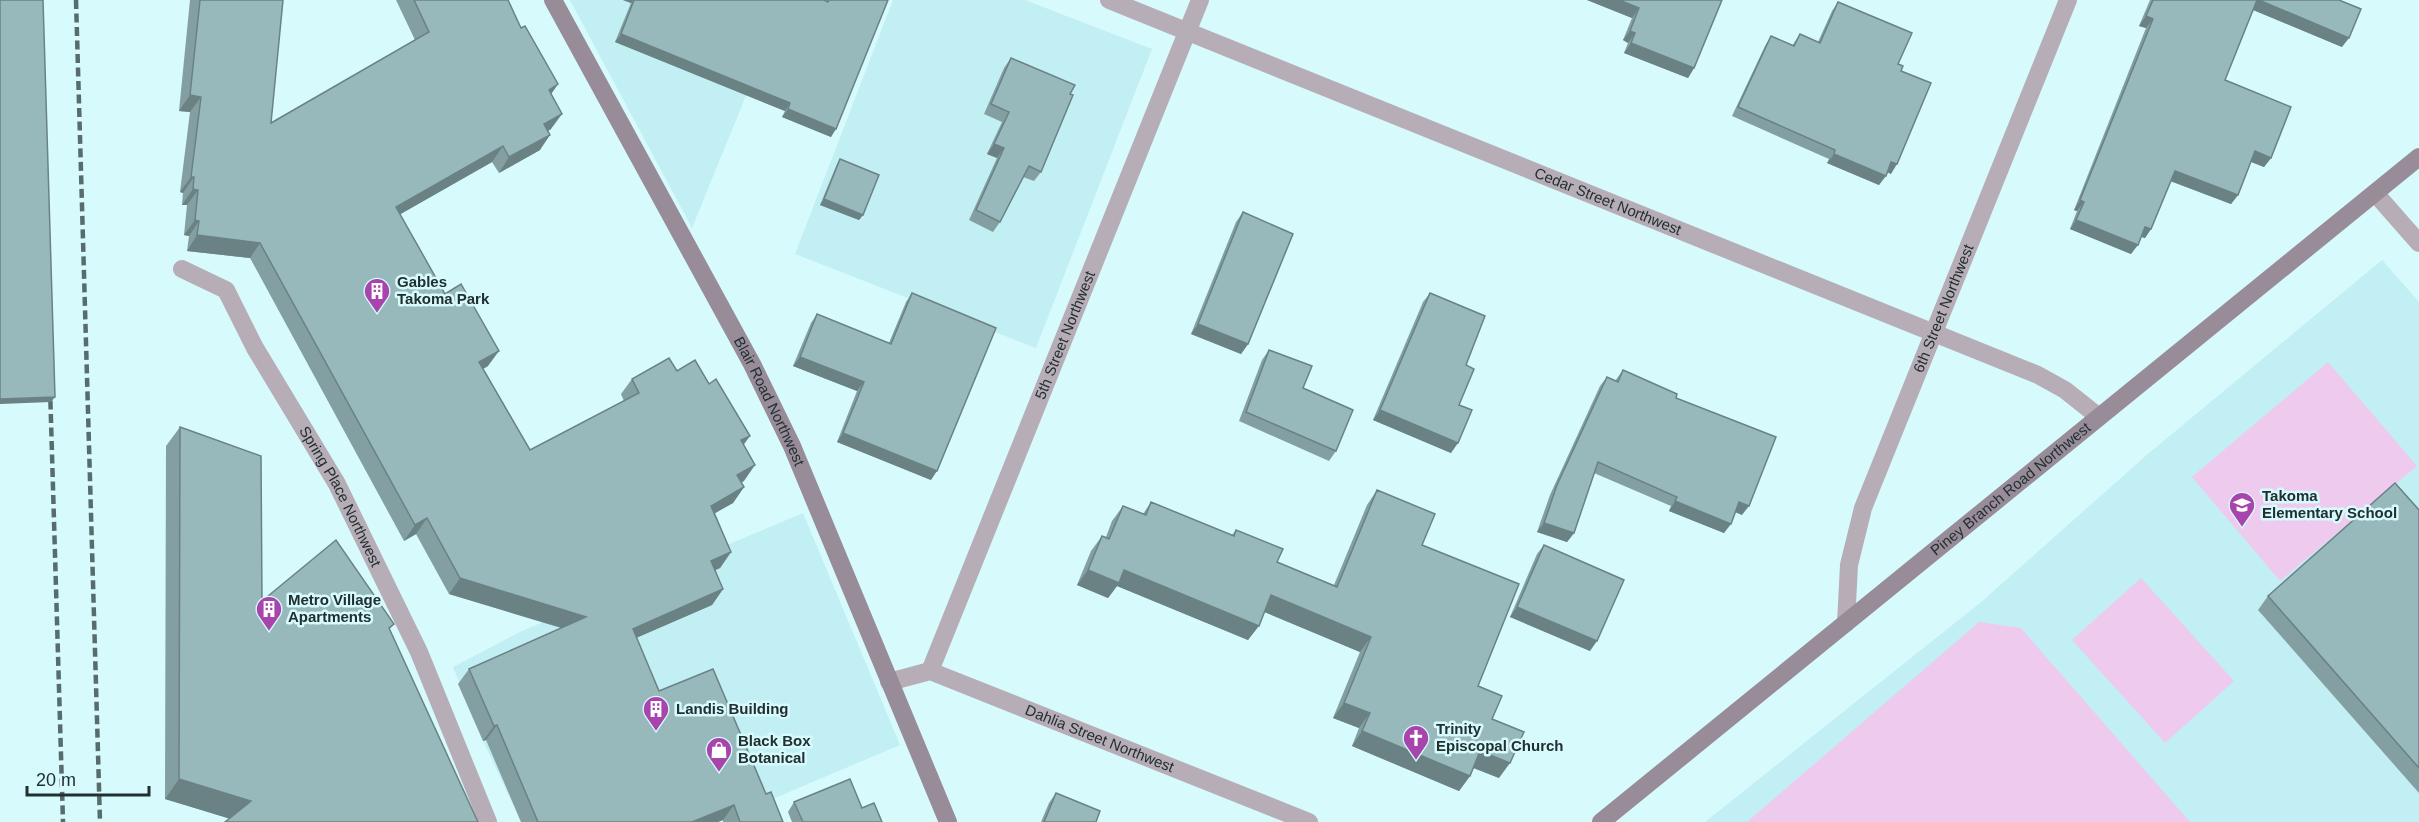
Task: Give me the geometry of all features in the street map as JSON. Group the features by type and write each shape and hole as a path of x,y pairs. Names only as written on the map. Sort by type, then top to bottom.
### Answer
{"main road":[{"name":"Blair Road Northwest","path":"553,0 752,364 792,446 948,822"},
{"name":"Piney Branch Road Northwest","path":"1602,822 2419,157"}],"street":[{"name":"Cedar Street Northwest","path":"1109,0 2038,375 2065,390 2099,417"},
{"name":"5th Street Northwest","path":"930,671 1200,0"},
{"name":"6th Street Northwest","path":"1846,623 1849,565 1860,519 2068,0"},
{"path":"2374,193 2419,243"},
{"name":"Spring Place Northwest","path":"182,269 226,290 255,348 337,484 419,652 488,822"},
{"path":"889,682 930,671"},
{"name":"Dahlia Street Northwest","path":"930,671 1309,822"}],"shaded area":[{"path":"570,0 785,0 692,228"},
{"path":"893,0 1025,0 1152,49 1036,348 795,254"},
{"name":"Takoma Elementary School","path":"2382,260 2419,302 2419,822 1705,822 1980,603 2149,453"},
{"path":"2328,362 2417,466 2280,581 2192,477"},
{"path":"803,513 900,745 718,822 521,822 483,741 453,667 522,631"},
{"path":"2141,578 2234,681 2165,743 2072,640"},
{"path":"1979,622 2021,628 2190,822 1747,822"}],"building":[{"path":"0,0 43,0 55,397 0,399"},
{"path":"200,0 283,0 271,123 429,32 414,0 508,0 521,28 525,26 558,84 549,90 562,114 544,124 550,135 509,157 503,146 396,207 445,294 461,284 499,351 479,362 530,450 639,393 632,379 669,358 677,371 695,360 709,384 716,379 750,436 741,440 755,465 737,475 744,487 711,506 731,552 711,561 723,589 633,629 659,691 713,669 766,794 771,792 783,822 740,822 734,805 692,822 538,822 497,725 494,726 469,669 586,617 460,578 427,518 415,525 260,243 197,235 199,221 195,220 198,190 193,189 194,177 191,177 201,97 190,95"},
{"path":"634,0 824,0 828,2 829,0 888,0 836,129 788,109 790,103 621,34"},
{"path":"1619,0 1722,0 1694,68 1631,43 1635,33 1630,31 1639,8"},
{"path":"2153,0 2257,0 2225,80 2291,107 2271,158 2255,151 2238,195 2175,171 2151,229 2145,227 2138,245 2076,220 2084,202 2080,200 2153,19 2146,16"},
{"path":"2259,0 2339,0 2361,9 2349,38"},
{"path":"1838,2 1912,33 1898,64 1903,66 1901,71 1931,83 1897,164 1891,162 1886,176 1834,154 1835,150 1738,107 1771,36 1794,46 1800,34 1820,43"},
{"path":"1011,58 1075,85 1041,172 1029,166 1000,222 976,210 1004,148 994,144 1009,112 991,104"},
{"path":"840,159 879,175 863,215 824,199"},
{"path":"1243,212 1293,234 1248,344 1198,324"},
{"path":"912,293 996,328 937,471 843,433 864,382 800,357 817,314 891,344"},
{"path":"1430,293 1485,316 1466,365 1474,369 1459,405 1472,410 1458,443 1380,410"},
{"path":"1269,350 1312,366 1303,388 1353,410 1336,451 1246,412"},
{"path":"1623,370 1677,394 1676,398 1776,437 1749,506 1739,502 1731,524 1675,501 1677,497 1598,462 1574,533 1544,523 1557,485 1607,377 1618,382"},
{"path":"180,427 261,456 262,601 336,540 394,624 389,628 478,822 225,822 251,801 179,779"},
{"path":"2395,483 2419,510 2419,768 2268,596"},
{"path":"1377,490 1435,514 1422,545 1519,584 1478,686 1502,696 1492,719 1524,732 1510,763 1480,751 1470,776 1362,731 1370,713 1344,703 1371,637 1271,595 1259,626 1124,570 1119,583 1088,570 1102,536 1109,539 1123,506 1146,515 1151,502 1234,536 1236,530 1283,549 1277,562 1337,587"},
{"path":"1544,545 1624,580 1597,641 1517,607"},
{"path":"850,779 862,808 874,803 882,822 803,822 794,802"},
{"path":"1056,793 1100,811 1096,822 1044,822"}],"railway":[{"path":"76,0 100,822"},
{"path":"50,387 63,822"}],"place":[{"name":"Gables Takoma Park","path":"377,314"},
{"name":"Takoma Elementary School","path":"2242,528"},
{"name":"Metro Village Apartments","path":"269,632"},
{"name":"Landis Building","path":"656,732"},
{"name":"Trinity Episcopal Church","path":"1416,761"},
{"name":"Black Box Botanical","path":"719,773"}]}
